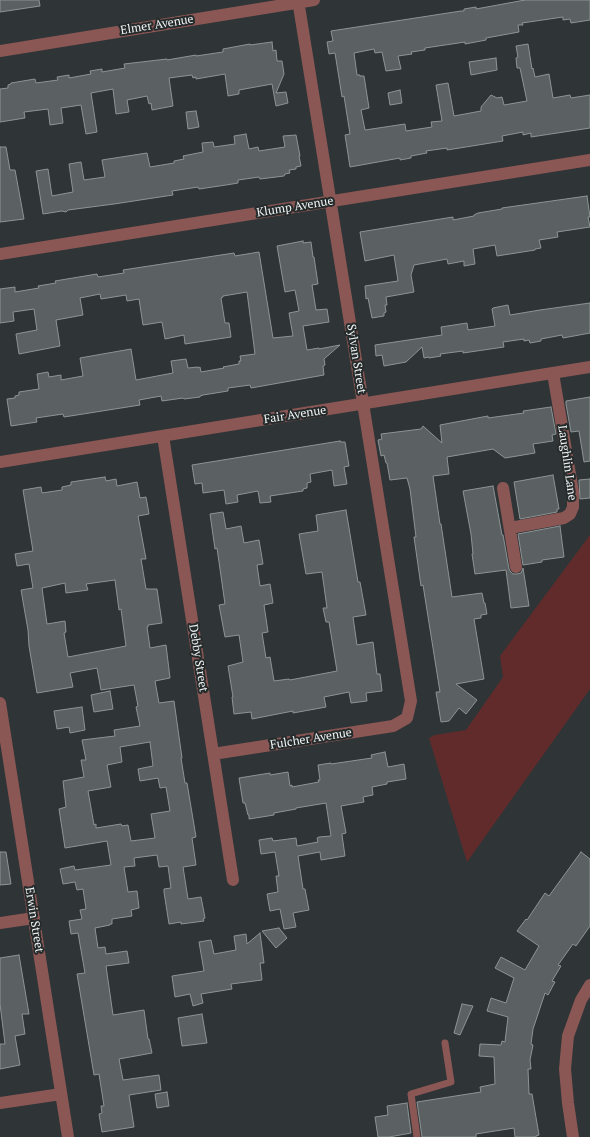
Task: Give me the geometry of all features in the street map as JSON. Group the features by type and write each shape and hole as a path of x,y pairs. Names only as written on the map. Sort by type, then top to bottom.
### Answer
{"street":[{"name":"Elmer Avenue","path":"0,51 298,1 314,0"},
{"name":"Sylvan Street","path":"298,1 410,701 407,718"},
{"name":"Klump Avenue","path":"0,254 590,160"},
{"name":"Fair Avenue","path":"0,462 590,367"},
{"name":"Laughlin Lane","path":"510,528 564,518 570,514 573,507 573,492 553,373"},
{"name":"Debby Street","path":"163,436 233,880"},
{"path":"504,488 516,567"},
{"name":"Erwin Street","path":"0,703 3,742 34,918 68,1137"},
{"name":"Fulcher Avenue","path":"213,754 393,726 407,718"},
{"path":"0,923 34,918"},
{"path":"573,1137 565,1069 568,1036 580,1000 590,985"},
{"path":"0,1103 61,1094"}],"lane":[{"path":"417,1137 411,1094 451,1082 445,1043"}],"shaded area":[{"path":"590,535 590,689 467,862 429,738 435,735 466,730 503,677 500,656"}],"building":[{"path":"0,0 39,0 40,6 0,12"},
{"path":"525,0 590,0 590,20 571,23 570,19 563,20 563,17 522,23 523,25 518,25 519,32 486,38 486,40 465,44 465,42 425,48 425,50 411,52 412,54 398,56 401,69 386,71 382,52 375,53 374,49 354,53 357,75 364,76 369,108 361,110 365,130 405,124 406,131 432,127 431,122 442,121 436,85 448,83 454,116 481,111 481,107 491,95 497,98 502,97 504,105 527,101 520,68 517,68 516,58 518,57 516,46 528,44 532,69 533,68 535,77 549,74 553,98 570,95 571,98 590,95 590,128 531,137 531,133 523,135 523,132 502,136 503,141 447,150 447,148 426,151 427,153 411,156 411,158 400,160 400,158 350,167 345,135 350,134 344,96 342,97 335,53 329,54 327,42 333,41 331,31 464,11 464,9 476,7 476,9"},
{"path":"272,42 273,51 276,50 277,61 282,61 284,74 276,93 286,92 288,103 276,106 272,84 239,90 239,94 228,96 225,74 196,79 196,77 193,78 192,75 169,78 173,106 152,110 151,103 149,104 147,96 127,100 129,112 116,114 113,89 91,93 97,132 86,134 81,105 61,108 63,123 50,125 48,109 24,112 25,118 0,122 0,89 8,88 8,85 11,83 35,79 36,83 58,80 57,77 69,75 69,78 91,74 90,71 102,69 102,72 125,68 124,64 167,60 223,52 223,49"},
{"path":"496,58 497,70 471,75 469,62"},
{"path":"400,90 402,103 390,105 388,93"},
{"path":"196,111 199,127 188,129 186,112"},
{"path":"246,134 249,149 258,147 259,151 285,147 283,136 296,135 301,166 296,167 296,169 289,170 290,173 285,174 284,176 238,180 238,183 226,185 172,191 173,195 68,210 66,212 62,211 43,214 36,171 48,169 52,196 73,192 69,164 81,162 84,180 105,177 102,160 147,153 150,167 174,163 174,161 184,159 183,156 203,152 202,143 213,142 214,147 235,144 234,136"},
{"path":"0,147 6,147 10,170 15,170 24,219 0,222"},
{"path":"587,196 590,227 557,232 558,237 539,240 541,248 535,250 497,256 495,245 473,249 475,264 464,266 464,261 448,264 447,259 414,265 411,275 414,292 386,297 387,305 385,305 386,312 384,313 384,316 372,318 368,298 366,299 365,286 398,281 394,255 365,261 360,232 453,217 453,220 502,208"},
{"path":"303,241 303,243 311,242 314,257 318,284 312,285 316,310 327,309 329,322 303,326 307,350 340,345 324,359 324,375 251,388 250,385 228,388 228,391 203,395 200,397 162,401 161,396 139,400 140,405 64,417 63,414 36,418 37,422 11,426 7,399 15,398 15,396 19,395 19,392 39,389 37,374 48,372 49,377 61,375 61,380 83,376 80,358 131,349 136,380 173,373 171,361 186,359 188,368 200,367 201,372 239,364 239,361 241,361 240,356 255,354 247,292 223,296 221,298 225,323 229,323 231,337 185,344 184,335 165,339 162,322 143,325 139,299 127,301 126,295 101,299 100,294 80,298 83,315 56,320 60,346 19,354 16,334 37,330 34,309 13,312 14,321 0,323 0,289 15,287 15,292 39,288 38,286 56,283 55,281 97,274 98,277 124,273 123,270 234,253 235,256 259,252 273,338 293,336 289,313 299,311 295,290 285,292 277,246"},
{"path":"590,303 590,333 563,338 562,335 541,339 541,341 530,343 529,340 524,341 524,339 503,342 504,347 463,353 463,351 440,354 441,356 429,358 424,358 422,347 406,362 384,366 382,355 376,356 375,345 442,335 441,327 467,323 468,330 495,326 493,308 508,305 510,315"},
{"path":"590,397 590,461 584,462 579,431 571,432 566,401"},
{"path":"551,407 556,434 552,435 553,441 533,444 535,453 505,458 493,449 447,457 449,474 433,476 452,597 482,593 487,614 481,615 481,618 474,619 484,679 456,684 477,700 466,714 459,708 449,721 441,722 436,692 440,692 423,585 421,586 414,537 416,537 410,489 407,478 390,480 387,463 384,455 381,456 378,440 382,439 381,434 421,429 423,426 442,443 440,425 488,416 488,418 524,413 523,411"},
{"path":"340,441 345,442 349,466 344,467 347,484 334,486 332,470 310,474 311,482 307,483 307,488 303,489 303,491 270,496 271,502 260,503 258,491 237,495 238,502 226,504 224,490 203,493 202,483 195,484 192,465"},
{"path":"553,475 559,509 557,509 557,512 520,519 514,482"},
{"path":"105,477 106,481 116,479 117,486 137,482 140,498 146,497 149,514 138,516 146,559 141,559 146,589 157,589 162,623 148,625 147,627 150,648 166,645 170,678 155,681 159,703 174,701 185,783 187,783 196,837 192,838 196,865 183,867 188,899 201,897 205,918 203,919 204,921 169,924 164,892 164,889 171,888 168,866 159,867 157,855 134,858 135,866 124,867 128,892 137,891 139,908 131,910 132,916 112,919 112,924 95,928 98,948 105,947 106,954 127,951 129,963 106,966 113,1015 144,1010 148,1039 152,1053 119,1059 123,1080 159,1075 161,1090 129,1095 134,1127 102,1132 99,1114 102,1113 101,1106 104,1106 99,1074 94,1075 77,974 85,973 78,933 71,934 69,921 82,919 80,910 86,909 83,889 77,890 75,882 63,884 60,869 74,866 75,870 111,865 107,841 65,848 59,809 66,807 63,781 84,777 81,760 86,760 82,740 115,736 114,730 140,726 136,707 138,706 134,685 101,690 97,668 70,673 73,687 37,693 21,590 33,588 29,564 17,566 15,554 33,551 23,490 41,487 42,493 62,490 62,487 71,485 71,482","holes":["115,580 126,646 68,657 64,633 66,632 65,621 47,624 42,588 65,583 66,593 88,590 86,584","150,742 153,766 138,769 140,781 158,778 160,788 166,787 170,811 151,814 155,838 131,841 128,825 122,826 121,824 96,828 96,824 94,825 88,791 111,787 107,765 122,762 120,747"]},
{"path":"590,479 590,498 580,499 579,480"},
{"path":"493,486 509,569 513,574 517,574 521,573 523,568 529,606 511,608 506,570 475,574 471,534 463,491"},
{"path":"346,510 358,582 360,582 366,615 353,617 357,645 373,642 377,674 380,674 382,691 366,693 367,701 351,703 349,692 324,697 326,707 293,713 293,711 252,719 251,712 234,714 228,666 243,662 239,635 225,637 219,605 225,604 217,548 215,549 210,514 223,512 226,529 241,526 244,543 259,540 263,564 257,565 260,586 270,584 273,603 264,605 268,632 262,633 266,658 270,657 274,681 290,680 337,671 329,622 326,622 323,608 327,608 322,572 306,574 299,534 318,531 316,515"},
{"path":"560,526 564,557 542,560 542,562 523,565 518,534"},
{"path":"110,691 113,709 94,712 91,695"},
{"path":"82,707 85,730 70,733 69,727 57,729 54,711"},
{"path":"385,752 388,767 404,764 406,779 387,782 387,784 372,787 373,795 363,797 364,802 341,806 346,833 342,834 345,856 321,860 320,852 298,856 303,889 305,889 309,910 293,913 296,927 284,929 280,909 270,911 267,894 278,892 276,876 279,876 275,852 261,854 259,840 272,838 273,841 296,838 297,846 318,842 317,838 319,837 331,836 326,803 296,808 274,813 274,815 249,819 245,803 243,803 239,778 288,772 290,786 292,785 292,787 319,782 318,765 372,758 371,755"},
{"path":"0,852 6,852 11,884 0,885"},
{"path":"581,852 590,859 590,926 576,946 573,944 558,965 561,966 552,981 555,982 548,995 545,993 533,1029 531,1044 533,1045 530,1060 531,1069 528,1069 529,1094 532,1094 539,1135 536,1137 515,1137 514,1128 476,1134 476,1137 422,1137 417,1102 481,1092 480,1087 495,1084 494,1057 479,1056 480,1044 501,1045 502,1041 505,1042 508,1017 487,1011 491,998 506,1003 514,978 495,968 501,957 525,970 539,946 517,931 526,919 527,920 545,893 549,896"},
{"path":"279,928 287,938 276,948 262,931"},
{"path":"260,933 264,963 260,963 262,980 231,984 232,989 201,994 203,1003 193,1006 190,994 175,997 172,976 204,971 199,942 211,940 214,954 236,950 234,936 246,934 247,944"},
{"path":"19,955 29,1014 22,1014 25,1034 15,1036 20,1065 0,1069 0,1044 5,1044 0,1004 0,958"},
{"path":"462,1004 473,1006 460,1035 454,1033"},
{"path":"202,1014 207,1043 182,1046 178,1018"},
{"path":"167,1092 169,1106 157,1108 155,1094"},
{"path":"407,1103 411,1133 389,1137 378,1137 375,1117 388,1115 387,1106"}]}
